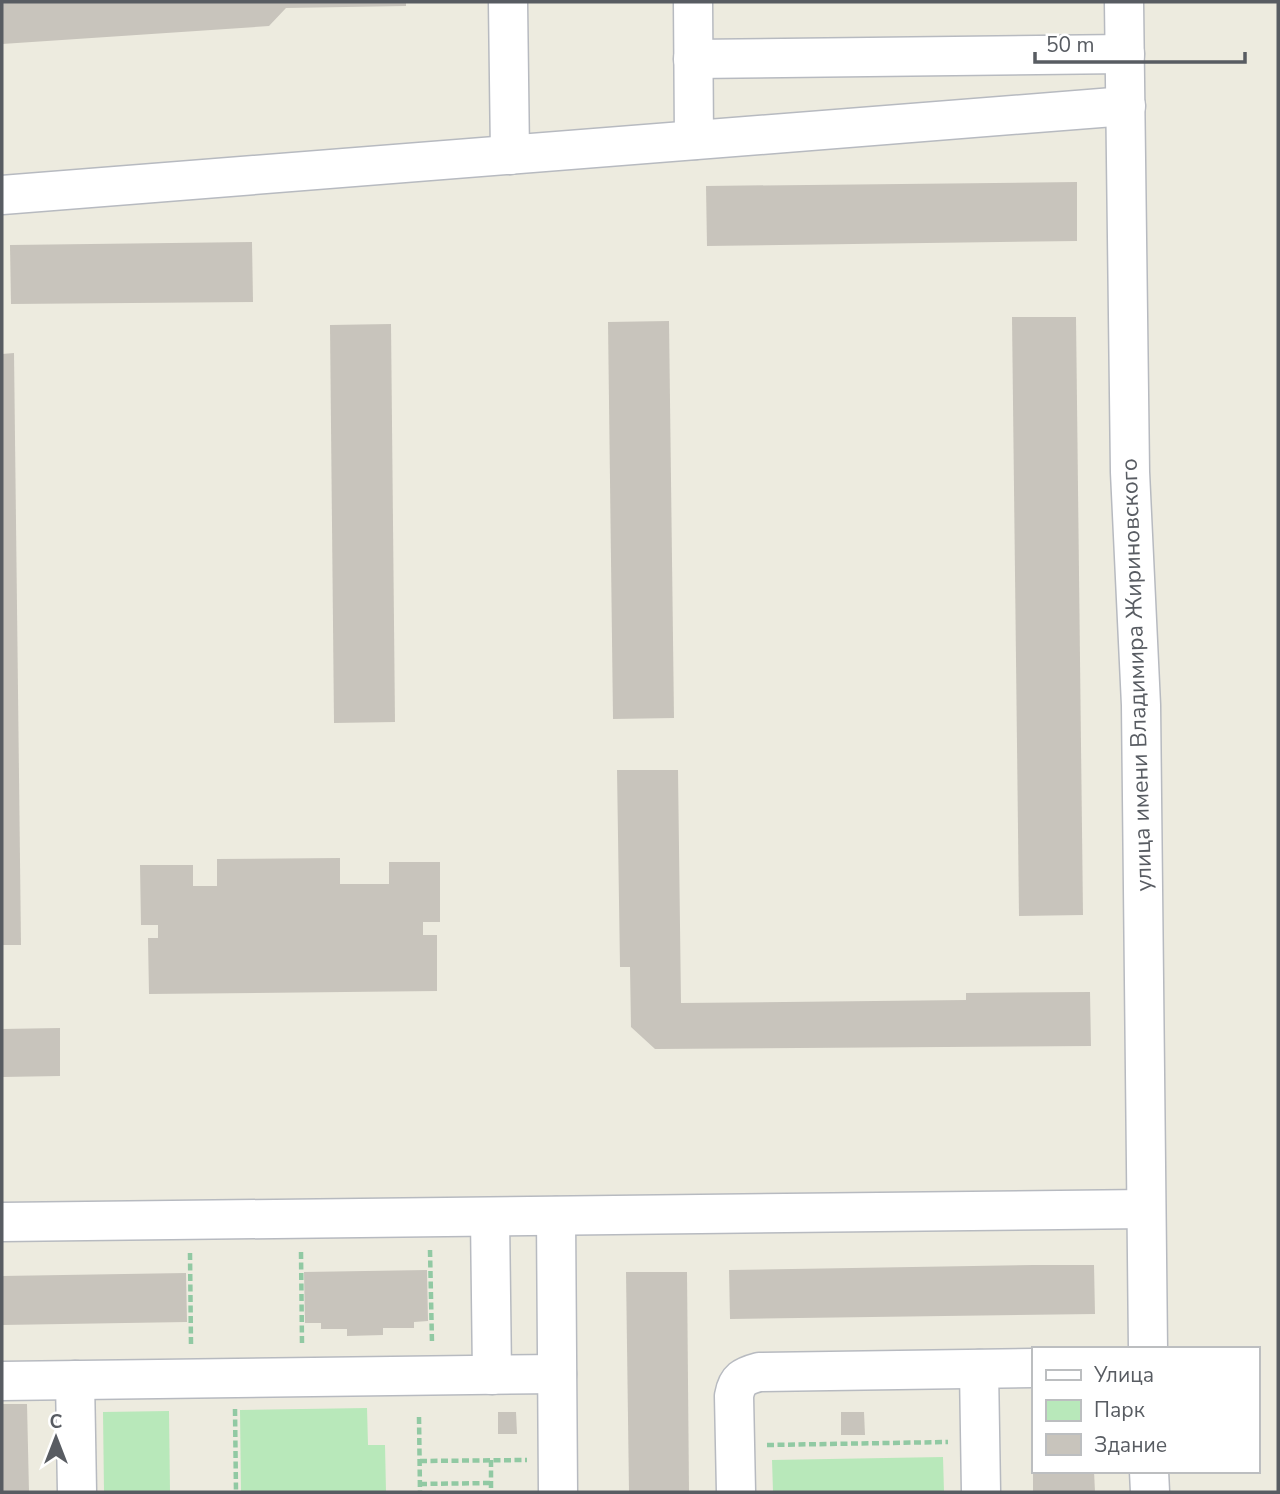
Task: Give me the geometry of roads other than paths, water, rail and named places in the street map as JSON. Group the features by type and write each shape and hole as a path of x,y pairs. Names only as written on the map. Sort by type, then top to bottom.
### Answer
{"street":[{"path":"508,2 510,155"},
{"path":"693,2 694,140"},
{"name":"улица имени Владимира Жириновского","path":"1124,2 1130,472 1141,705 1148,1347"},
{"path":"693,59 1125,54"},
{"path":"2,195 1126,106"},
{"path":"2,1222 1146,1209"},
{"path":"556,1216 558,1476"},
{"path":"490,1217 492,1375"},
{"path":"736,1492 734,1396 736,1385 744,1376 759,1372 1032,1368"},
{"path":"979,1369 981,1492"},
{"path":"2,1381 557,1374"},
{"path":"75,1380 77,1492"},
{"path":"1149,1473 1150,1492"}]}
